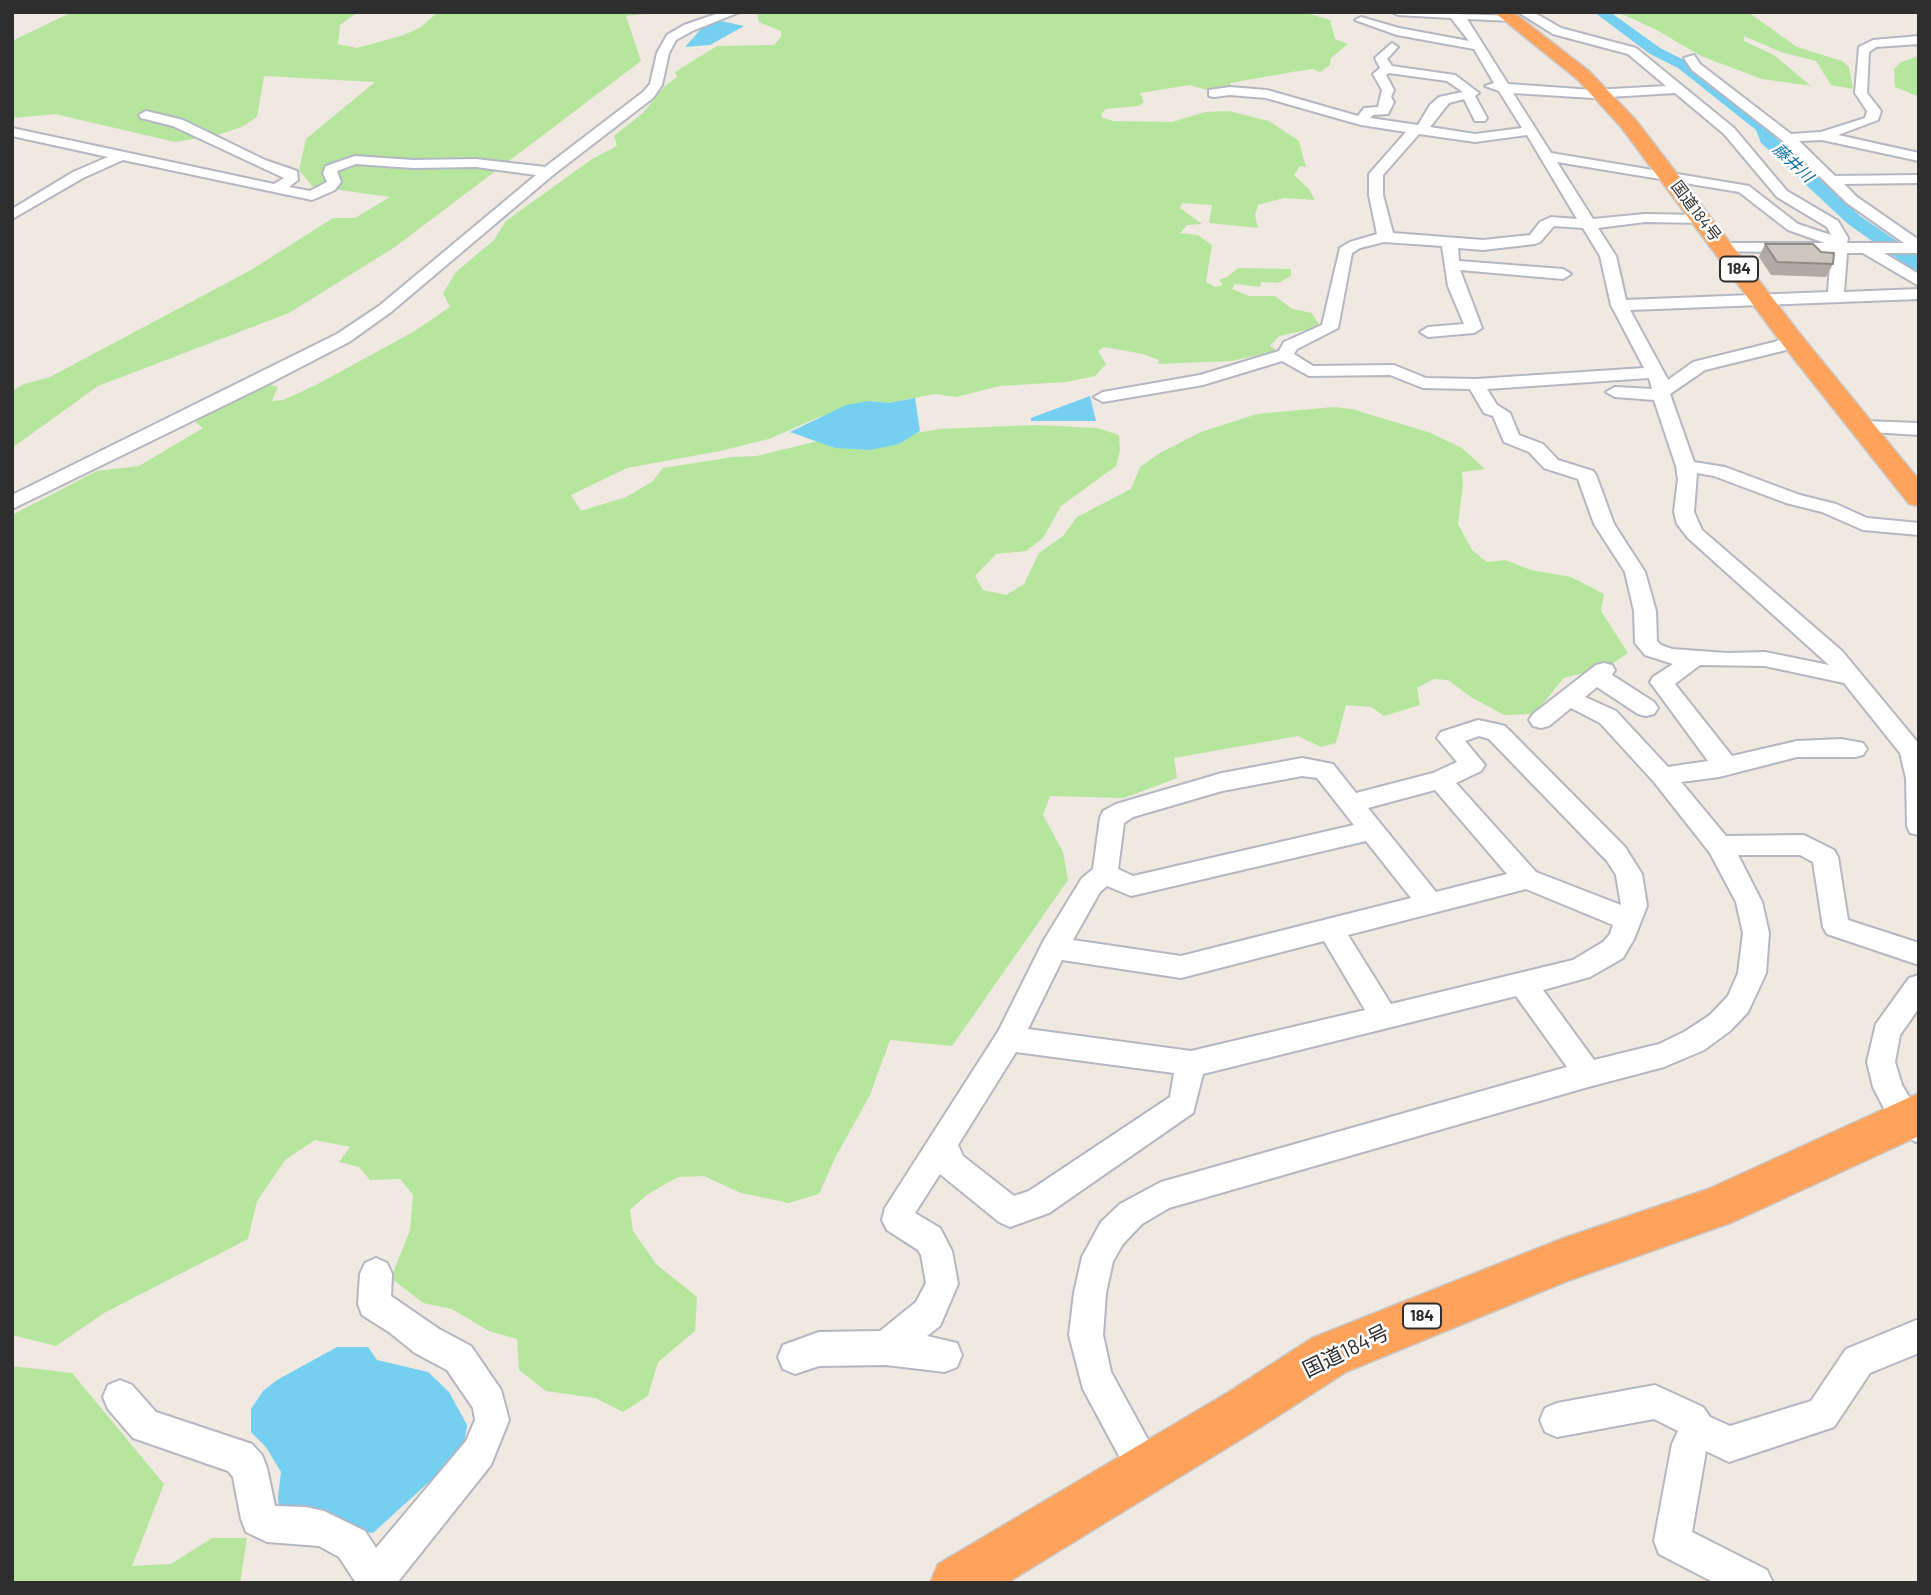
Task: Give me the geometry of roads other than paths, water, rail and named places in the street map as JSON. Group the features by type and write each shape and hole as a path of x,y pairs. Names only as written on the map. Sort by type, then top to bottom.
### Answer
{"highway":[{"name":"国道184号","path":"1513,14 1601,93 1670,175 1792,340 1919,498"},
{"name":"国道184号","path":"957,1583 1329,1355 1561,1261 1717,1207 1914,1122"}],"street":[{"path":"12,503 343,338 404,294 548,172 654,90 663,53 671,38 688,28 734,12"},
{"path":"1398,12 1513,14 1557,31 1632,51 1734,131 1782,194 1833,224 1840,238 1836,296"},
{"path":"1412,13 1418,21 1418,34"},
{"path":"1453,13 1463,22 1475,46 1608,256 1619,305 1655,372 1686,466 1688,479 1684,512 1687,524 1834,656 1911,751 1918,778 1919,826"},
{"path":"1361,20 1475,46"},
{"path":"1822,136 1865,124 1874,117 1874,111 1861,93 1863,50 1867,46 1919,40"},
{"path":"1387,69 1381,58 1392,47"},
{"path":"1690,58 1696,68 1780,133 1829,180 1918,248"},
{"path":"1361,121 1369,111 1383,111 1388,90 1379,74 1387,69 1451,78 1466,90 1480,118"},
{"path":"1443,84 1466,90 1502,87 1549,93 1678,89"},
{"path":"1384,237 1386,230 1376,195 1376,174 1414,131 1422,129 1435,108 1444,100 1466,90"},
{"path":"1214,93 1267,94 1361,121 1414,131 1475,138 1530,131"},
{"path":"146,115 178,123 260,163 292,174 291,180 277,188"},
{"path":"1734,131 1822,136 1919,157"},
{"path":"13,133 112,159 312,196 324,192 334,182 331,169 355,160 413,164 476,163 548,172"},
{"path":"1485,137 1500,145 1489,153"},
{"path":"1890,150 1915,182"},
{"path":"1546,156 1744,189 1793,227 1839,246"},
{"path":"12,215 112,159"},
{"path":"1829,180 1915,182"},
{"path":"1103,397 1203,380 1285,356 1290,346 1330,328 1345,251 1355,245 1384,237 1483,245 1535,239 1545,225 1552,221 1589,223 1645,218 1702,219"},
{"path":"1428,332 1474,328 1456,286 1450,243"},
{"path":"1723,248 1918,248"},
{"path":"1871,249 1919,281"},
{"path":"1451,265 1563,274"},
{"path":"1619,305 1919,294"},
{"path":"1615,392 1661,393 1699,366 1780,346 1792,340"},
{"path":"1285,356 1309,371 1394,370 1423,383 1476,383 1655,372"},
{"path":"1476,383 1490,409 1501,413 1511,438 1536,448 1550,464 1586,475 1604,524 1634,572 1645,611 1646,643 1653,650 1670,656 1693,658 1765,659 1849,677"},
{"path":"1862,427 1919,429"},
{"path":"1686,466 1718,471 1772,492 1829,508 1863,524 1919,528"},
{"path":"1693,658 1661,682 1720,757 1719,768"},
{"path":"1541,720 1600,673 1646,708"},
{"path":"1146,1469 1095,1377 1086,1335 1090,1293 1098,1257 1112,1233 1131,1214 1161,1196 1588,1074 1664,1055 1695,1041 1720,1023 1738,1004 1752,973 1756,933 1749,902 1719,846 1663,776 1608,717 1569,698"},
{"path":"1009,1039 1191,1063 1580,969 1614,950 1630,920 1634,906 1629,874 1616,854 1497,732 1478,728 1449,738 1473,765 1440,780 1351,803"},
{"path":"1663,776 1719,768 1797,750 1841,747 1855,749"},
{"path":"886,1348 928,1314 942,1284 936,1251 929,1239 898,1220 901,1208 1009,1039 1054,948 1091,885 1105,874 1112,818 1125,810 1222,782 1302,767 1324,770 1431,905"},
{"path":"1440,780 1527,879 1630,920"},
{"path":"1105,874 1131,886 1372,830"},
{"path":"1719,846 1804,845 1825,857 1836,927 1919,954"},
{"path":"1054,948 1181,967 1527,879"},
{"path":"1331,930 1384,1017"},
{"path":"1522,983 1588,1074"},
{"path":"1914,1122 1888,1087 1881,1062 1886,1032 1919,986"},
{"path":"943,1145 952,1166 1010,1212 1038,1203 1183,1104 1191,1063"},
{"path":"120,1396 145,1426 239,1457 248,1468 259,1519 267,1524 306,1525 324,1529 352,1544 377,1580 478,1454 492,1420 489,1402 459,1358 427,1341 401,1320 374,1304 376,1274"},
{"path":"1557,1420 1655,1402 1691,1419 1698,1429 1730,1444 1822,1415 1858,1361 1919,1336"},
{"path":"795,1357 819,1349 886,1348 945,1355"},
{"path":"1698,1429 1690,1444 1671,1541 1754,1583"}],"water":[{"path":"721,21 744,26 710,45 685,47 702,28"},
{"path":"1090,396 1096,421 1031,421 1031,418"},
{"path":"915,398 920,431 899,444 870,450 835,448 790,432 846,405 869,401 888,403"},
{"path":"337,1347 368,1347 377,1360 428,1372 449,1392 467,1425 463,1451 373,1533 280,1518 278,1497 281,1472 266,1447 251,1432 251,1409 263,1391 277,1380"}],"waterway":[{"name":"藤井川","path":"1601,12 1655,51 1683,65 1764,128 1767,139 1854,220 1919,265"}]}
